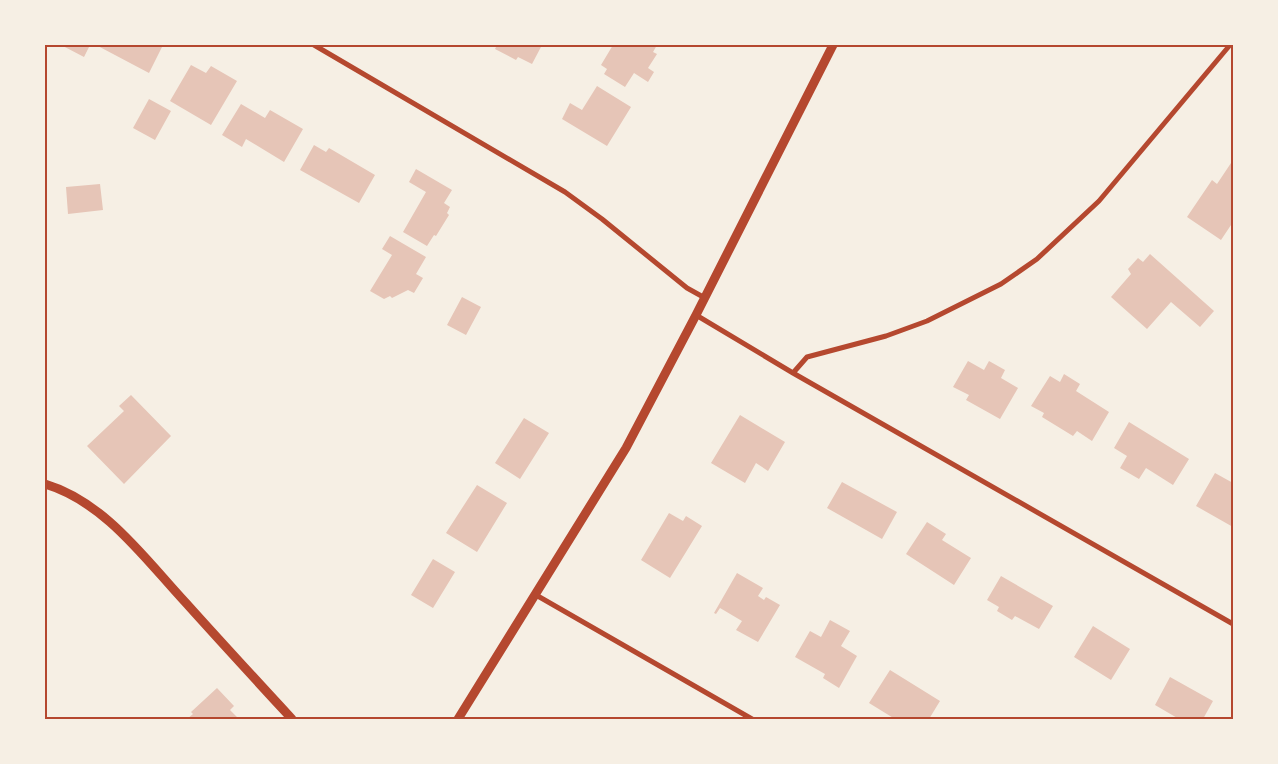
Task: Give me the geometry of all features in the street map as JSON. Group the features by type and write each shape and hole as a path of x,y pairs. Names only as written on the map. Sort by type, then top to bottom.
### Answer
{"street":[{"path":"314,45 565,192 602,219 687,288 705,298"},
{"path":"458,719 626,448 705,298 832,45"},
{"path":"793,373 807,357 886,336 927,321 1001,284 1037,259 1099,201 1230,45"},
{"path":"696,315 793,373 1233,624"},
{"path":"45,484 80,500 96,511 128,540 292,719"},
{"path":"536,595 752,719"}],"building":[{"path":"61,45 90,45 84,57"},
{"path":"96,45 163,45 149,73"},
{"path":"497,45 542,45 532,64 518,57 516,60 495,49"},
{"path":"613,45 657,45 653,52 657,54 648,68 654,72 648,82 634,73 625,87 604,74 607,69 601,65"},
{"path":"191,65 206,73 211,66 237,81 211,125 170,101"},
{"path":"597,86 631,107 607,146 562,119 570,103 582,110"},
{"path":"149,99 171,111 155,140 133,128"},
{"path":"241,104 265,118 270,110 303,129 284,162 246,139 242,147 222,135"},
{"path":"314,145 326,152 329,148 375,175 359,203 300,170"},
{"path":"1231,163 1233,222 1221,240 1187,217 1212,180 1217,184"},
{"path":"416,169 452,190 444,203 450,207 447,213 449,215 436,236 434,235 427,246 403,232 426,192 409,182"},
{"path":"100,184 103,210 68,214 66,187"},
{"path":"390,236 426,257 416,274 423,278 414,293 408,290 392,298 390,296 384,299 370,291 392,255 382,249"},
{"path":"1150,254 1214,311 1200,327 1171,302 1147,329 1111,297 1131,274 1128,269 1138,258 1143,262"},
{"path":"462,297 481,307 466,335 447,325"},
{"path":"968,361 984,370 989,361 1005,370 1001,378 1018,388 1000,419 966,400 969,395 953,387"},
{"path":"1064,374 1080,384 1076,391 1109,412 1092,441 1077,431 1073,436 1042,417 1044,413 1031,406 1050,376 1060,382"},
{"path":"131,395 171,436 124,484 87,446 124,411 119,406"},
{"path":"740,415 785,442 768,471 756,463 745,483 711,463"},
{"path":"524,418 549,433 520,479 495,463"},
{"path":"1129,422 1189,459 1173,485 1146,468 1139,479 1120,468 1127,456 1114,448"},
{"path":"1215,473 1233,483 1233,527 1196,506"},
{"path":"842,482 897,512 882,539 827,508"},
{"path":"477,485 507,503 477,552 446,533"},
{"path":"669,513 683,521 686,516 702,526 670,578 641,560"},
{"path":"927,522 946,534 942,540 971,558 954,585 906,554"},
{"path":"433,559 455,572 433,608 411,595"},
{"path":"737,573 763,588 758,596 764,600 766,597 780,605 758,642 736,630 742,621 720,608 716,614 714,613"},
{"path":"1001,576 1053,606 1039,629 1015,616 1012,620 997,611 999,607 987,600"},
{"path":"830,620 850,631 841,646 857,656 839,688 823,678 825,674 795,657 810,631 821,637"},
{"path":"1093,626 1130,649 1111,680 1074,657"},
{"path":"890,670 940,701 929,719 895,719 869,703"},
{"path":"1170,677 1213,701 1203,719 1179,719 1155,705"},
{"path":"217,688 234,706 230,710 239,719 187,719 193,714 191,712"}]}
